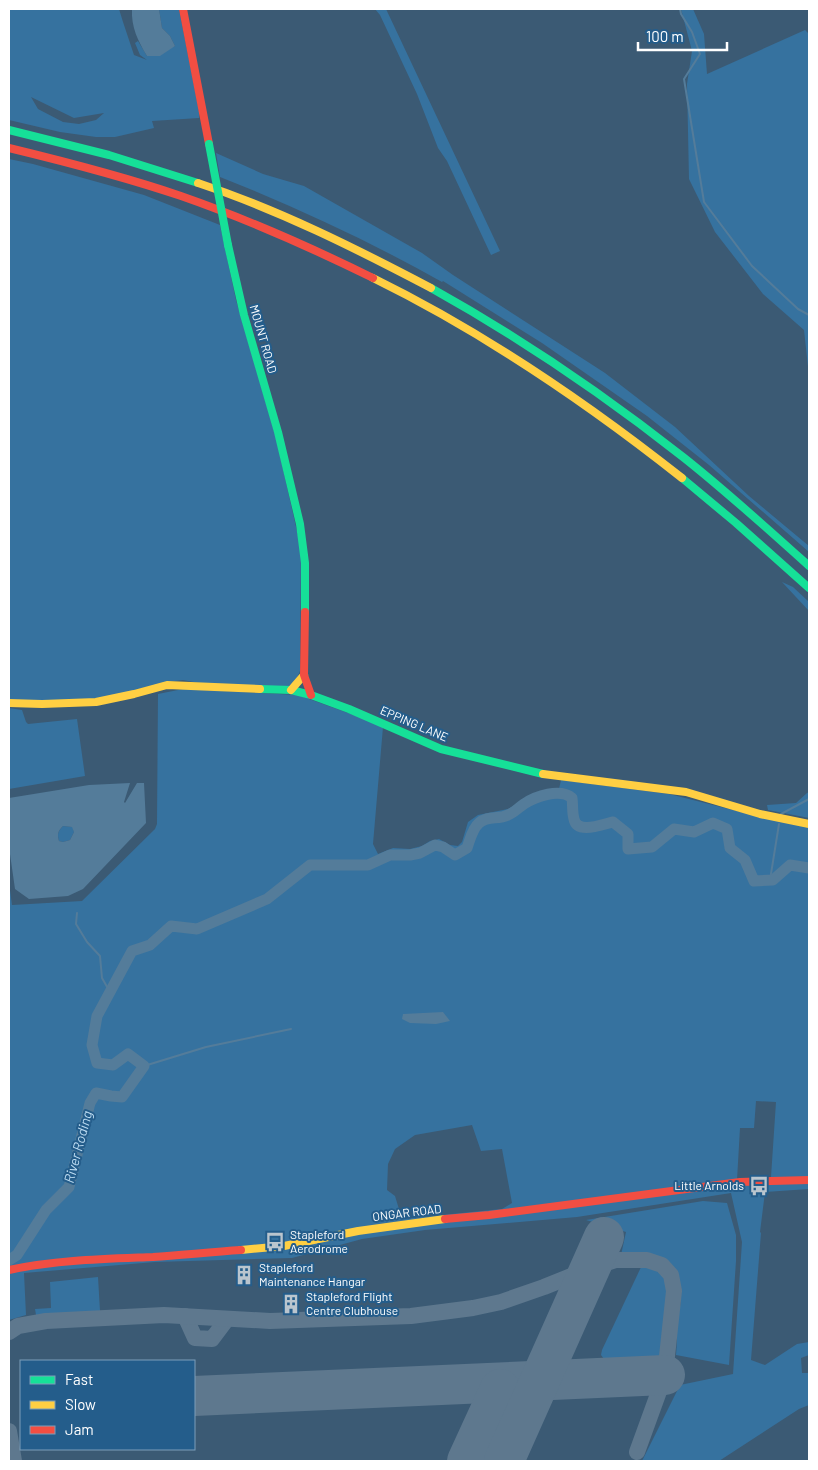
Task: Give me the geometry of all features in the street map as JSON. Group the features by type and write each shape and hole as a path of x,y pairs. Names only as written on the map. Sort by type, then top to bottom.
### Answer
{"main road":[{"name":"MOUNT ROAD","path":"183,9 228,246 244,315 278,432 300,524 305,563 304,675 311,695"},
{"path":"9,130 134,162 232,195 278,213 330,237 418,281 523,344 632,418 708,477 809,566"},
{"path":"9,148 111,174 234,216 322,253 417,301 501,350 609,422 711,503 809,588"},
{"path":"291,690 304,675"},
{"name":"EPPING LANE","path":"9,703 96,702 167,685 291,690 311,695 366,716 432,746 520,770 566,778 686,792 760,814 809,824"},
{"name":"ONGAR ROAD","path":"9,1270 28,1266 90,1260 170,1256 284,1246 358,1231 429,1221 489,1215 740,1182 809,1180"}],"shaded area":[{"path":"9,9 119,9 134,55 147,60 140,55 135,43 138,41 147,56 175,46 170,36 162,28 159,9 179,9 199,118 152,121 154,128 115,137 96,137 60,132 9,120","holes":["31,97 74,118 104,113 96,120 79,124 63,122 38,109"]},
{"path":"132,9 159,9 162,28 170,36 175,46 160,56 147,56 136,34"},
{"path":"375,9 386,9 500,251 491,255 447,161 438,148 417,94 380,15"},
{"path":"681,9 693,9 704,34 707,74 805,30 809,34 809,376 804,330 763,294 715,232 689,179 687,84 692,51"},
{"path":"216,153 263,174 304,186 422,253 605,373 675,427 749,496 809,546 809,552 709,465 647,416 542,343 443,281 333,226 277,200 220,177"},
{"path":"9,159 144,195 220,225 236,300 276,438 301,549 300,671 292,684 287,687 199,683 183,680 167,682 95,700 9,700"},
{"path":"782,582 793,587 809,602 809,611"},
{"path":"183,689 298,695 383,727 373,844 378,854 393,848 410,849 439,839 450,845 458,846 462,842 468,822 478,815 508,809 531,796 559,789 561,780 669,794 765,818 809,826 809,1189 765,1192 760,1232 751,1360 765,1365 797,1344 809,1342 809,1355 801,1358 802,1373 809,1373 809,1405 799,1409 719,1461 642,1461 680,1385 733,1374 742,1242 731,1193 577,1217 425,1230 362,1239 292,1258 155,1262 24,1273 26,1315 9,1320 9,883 12,905 82,901 155,829 157,824 158,694","holes":["756,1101 776,1102 771,1177 737,1180 740,1128 754,1128","472,1125 481,1151 502,1149 512,1203 502,1209 402,1219 395,1196 387,1190 388,1164 395,1149 415,1135"]},
{"path":"9,708 22,710 28,724 77,719 85,776 9,789"},
{"path":"130,783 125,803 137,783 144,783 146,823 83,889 68,896 29,899 15,889 9,847 9,798 89,785","holes":["63,826 72,827 74,832 70,840 59,841 58,834 61,828"]},
{"path":"809,792 809,818 768,810 767,805 796,803"},
{"path":"63,826 73,827 74,832 70,840 63,842 59,841 58,834"},
{"path":"443,1012 450,1021 436,1024 410,1023 402,1019 403,1014"},
{"path":"703,1201 727,1203 736,1235 729,1365 676,1355 677,1324 681,1296 680,1283 676,1274 663,1260 644,1255 621,1255 626,1232 586,1220"},
{"path":"642,1265 659,1269 666,1275 670,1285 671,1292 664,1357 604,1359 601,1355 602,1350"},
{"path":"98,1277 100,1311 36,1315 35,1309 51,1308 50,1282"}],"waterway":[{"path":"680,9 692,32 700,54 684,79 704,202 752,266 798,309 809,315"},
{"name":"River Roding","path":"9,1260 17,1255 46,1210 69,1187 90,1103 96,1093 122,1097 144,1066 128,1054 113,1065 97,1063 92,1045 97,1016 132,951 150,945 171,926 197,929 267,899 310,865 368,865 390,855 420,853 435,845 443,847 455,855 467,848 475,828 482,821 512,813 535,798 555,793 572,798 576,824 585,828 613,822 628,834 628,849 652,847 674,829 694,832 713,823 727,829 730,848 745,860 754,881 773,880 790,865 809,868"},
{"path":"781,814 809,799"},
{"path":"770,880 779,824"},
{"path":"77,913 76,924 87,942 100,956 102,978 110,992"},
{"path":"144,1066 206,1047 291,1029"}],"taxiway":[{"path":"9,1332 18,1326 46,1321 164,1315 270,1321 411,1316 473,1308 501,1302 616,1260 647,1260 662,1265 671,1275 674,1291 665,1375 637,1452"},
{"path":"563,1280 574,1277 580,1282 581,1290"},
{"path":"185,1316 195,1338 212,1339 227,1319"},
{"path":"9,1431 14,1461"}],"runway":[{"path":"504,1461 604,1237"},
{"path":"195,1396 665,1375"},
{"path":"467,1461 500,1389"}],"traffic: fast":[{"path":"9,130 109,155 198,183"},
{"path":"209,144 228,245"},
{"path":"228,245 244,315 278,432 300,524 305,563 305,612"},
{"path":"431,288 528,346 622,411 715,483 809,566"},
{"path":"682,478 809,588"},
{"path":"260,689 291,690 311,695 349,709 441,749 543,774"}],"traffic: slow":[{"path":"198,183 258,205 316,231 431,288"},
{"path":"373,278 454,321 533,370 609,422 682,478"},
{"path":"291,690 304,675"},
{"path":"9,703 96,702 167,685 260,689"},
{"path":"543,774 686,792 760,814 809,824"},
{"path":"241,1250 284,1246 358,1231 445,1219"}],"traffic: jam":[{"path":"183,9 209,144"},
{"path":"9,148 96,170 181,196 278,234 373,278"},
{"path":"305,612 304,675 311,695"},
{"path":"445,1219 489,1215 740,1182 809,1180"},
{"path":"9,1270 63,1262 241,1250"}],"place":[{"name":"Little Arnolds","path":"759,1186"},
{"name":"Stapleford Aerodrome","path":"275,1242"},
{"name":"Stapleford Maintenance Hangar","path":"244,1275"},
{"name":"Stapleford Flight Centre Clubhouse","path":"291,1304"}]}
